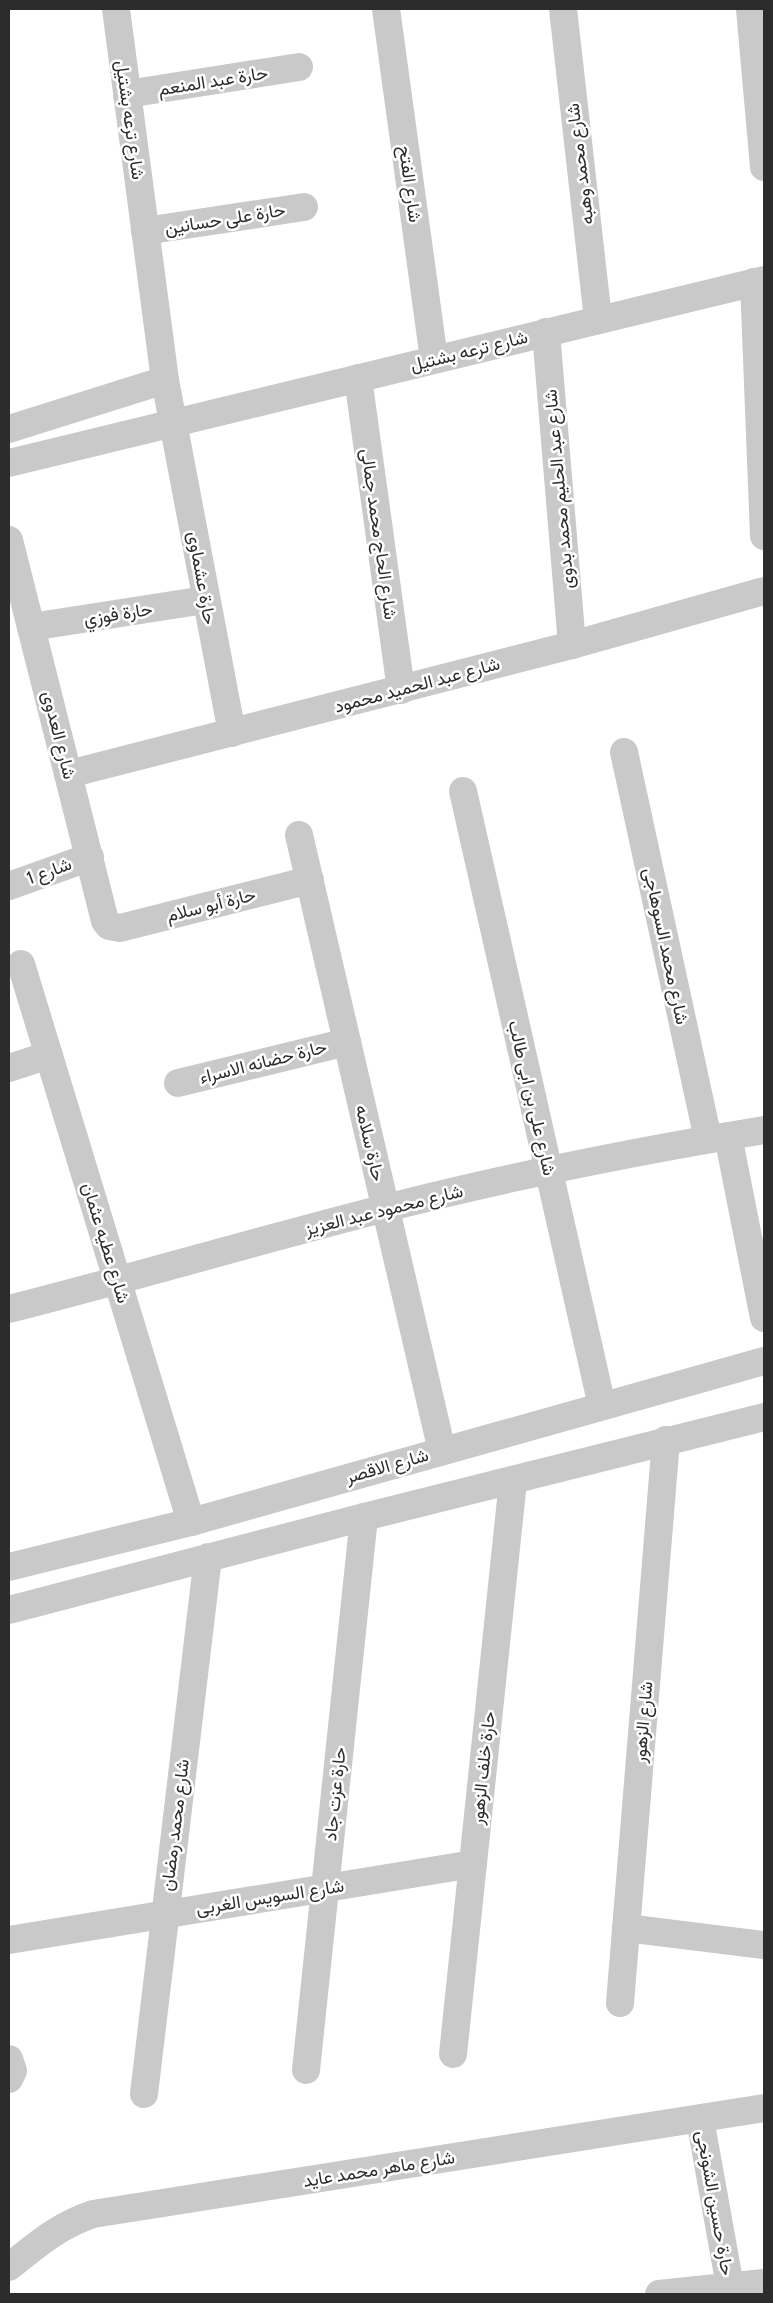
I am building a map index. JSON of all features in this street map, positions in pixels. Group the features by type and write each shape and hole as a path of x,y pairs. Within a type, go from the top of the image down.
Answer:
{"street":[{"name":"شارع ترعه بشتيل","path":"116,9 165,380 174,423"},
{"name":"شارع الفتح","path":"386,9 434,359"},
{"name":"شارع محمد وهبه","path":"563,9 598,319"},
{"path":"750,9 764,167"},
{"name":"حارة عبد المنعم","path":"127,94 298,67"},
{"name":"حارة على حسانين","path":"145,231 304,207"},
{"name":"شارع ترعه بشتيل","path":"9,463 759,281"},
{"path":"759,281 764,536"},
{"name":"شارع عبد الحليم محمد بدوى","path":"546,332 572,645"},
{"name":"شارع الحاج محمد جمالى","path":"358,378 401,690"},
{"path":"9,429 165,380"},
{"name":"حارة عشماوى","path":"174,423 205,600 232,732"},
{"name":"شارع العدوى","path":"9,540 105,921 113,928"},
{"name":"شارع عبد الحميد محمود","path":"69,774 572,645 764,591"},
{"name":"حارة فوزي","path":"31,627 205,600"},
{"name":"شارع محمد السوهاجى","path":"624,752 764,1318"},
{"name":"شارع على بن ابى طالب","path":"463,791 602,1406"},
{"name":"حارة سلامه","path":"299,835 442,1451"},
{"name":"شارع 1","path":"9,886 90,856"},
{"name":"حارة أبو سلام","path":"113,928 120,928 310,880"},
{"name":"شارع عطيه عثمان","path":"21,964 191,1522"},
{"name":"حارة حضانه الاسراء","path":"178,1083 347,1042"},
{"path":"9,1068 49,1055"},
{"name":"شارع محمود عبد العزيز","path":"9,1309 118,1282 386,1208 548,1170 764,1130"},
{"name":"شارع الاقصر","path":"9,1567 191,1522 764,1361"},
{"path":"9,1610 364,1517 764,1417"},
{"name":"شارع الزهور","path":"620,2003 666,1440"},
{"name":"حارة خلف الزهور","path":"453,2054 513,1481"},
{"name":"حارة عزت جاد","path":"306,2070 364,1517"},
{"name":"شارع محمد رمضان","path":"144,2094 208,1557"},
{"name":"شارع السويس الغربى","path":"9,1940 473,1864"},
{"path":"626,1928 764,1945"},
{"path":"9,2059 13,2071 9,2079"},
{"name":"شارع ماهر محمد عايد","path":"9,2267 48,2236 70,2222 93,2214 764,2108"},
{"name":"حارة حسين الشونجى","path":"700,2119 730,2286"},
{"path":"659,2294 764,2283"}]}
